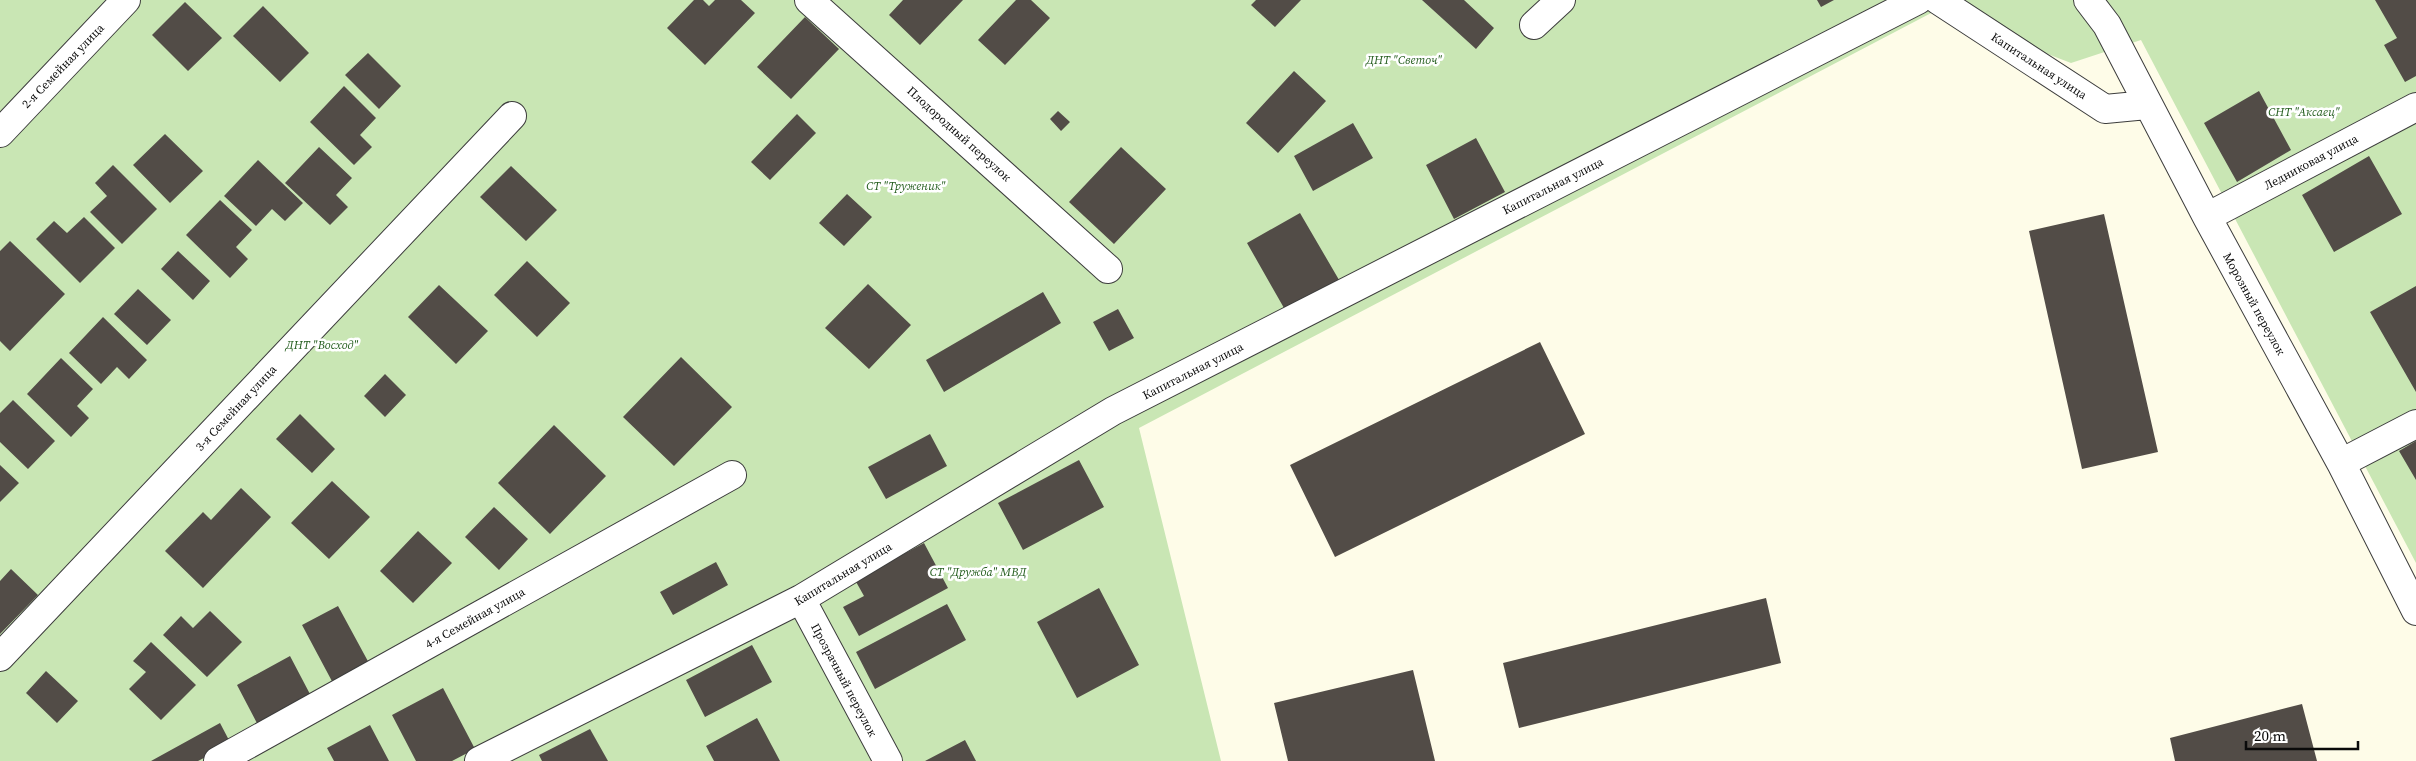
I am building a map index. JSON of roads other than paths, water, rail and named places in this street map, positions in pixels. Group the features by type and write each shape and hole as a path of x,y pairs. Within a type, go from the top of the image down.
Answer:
{"street":[{"name":"2-я Семейная улица","path":"0,133 126,0"},
{"name":"Плодородный переулок","path":"809,0 1108,268"},
{"path":"1534,25 1561,0"},
{"name":"Капитальная улица","path":"479,761 801,600 1113,411 1918,0"},
{"name":"Капитальная улица","path":"1938,0 2105,109 2148,105"},
{"name":"Морозный переулок","path":"2088,0 2107,25 2207,217 2341,463 2415,606"},
{"name":"Ледниковая улица","path":"2207,217 2416,107"},
{"name":"3-я Семейная улица","path":"0,657 512,116"},
{"path":"2341,463 2416,424"},
{"name":"4-я Семейная улица","path":"218,761 732,475"},
{"name":"Прозрачный переулок","path":"801,600 888,761"}],"park label":[{"name":"ДНТ \"Светоч\"","path":"1404,60"},
{"name":"СНТ \"Аксаец\"","path":"2304,112"},
{"name":"СТ \"Труженик\"","path":"906,186"},
{"name":"ДНТ \"Восход\"","path":"322,345"},
{"name":"СТ \"Дружба\" МВД","path":"978,572"}]}
